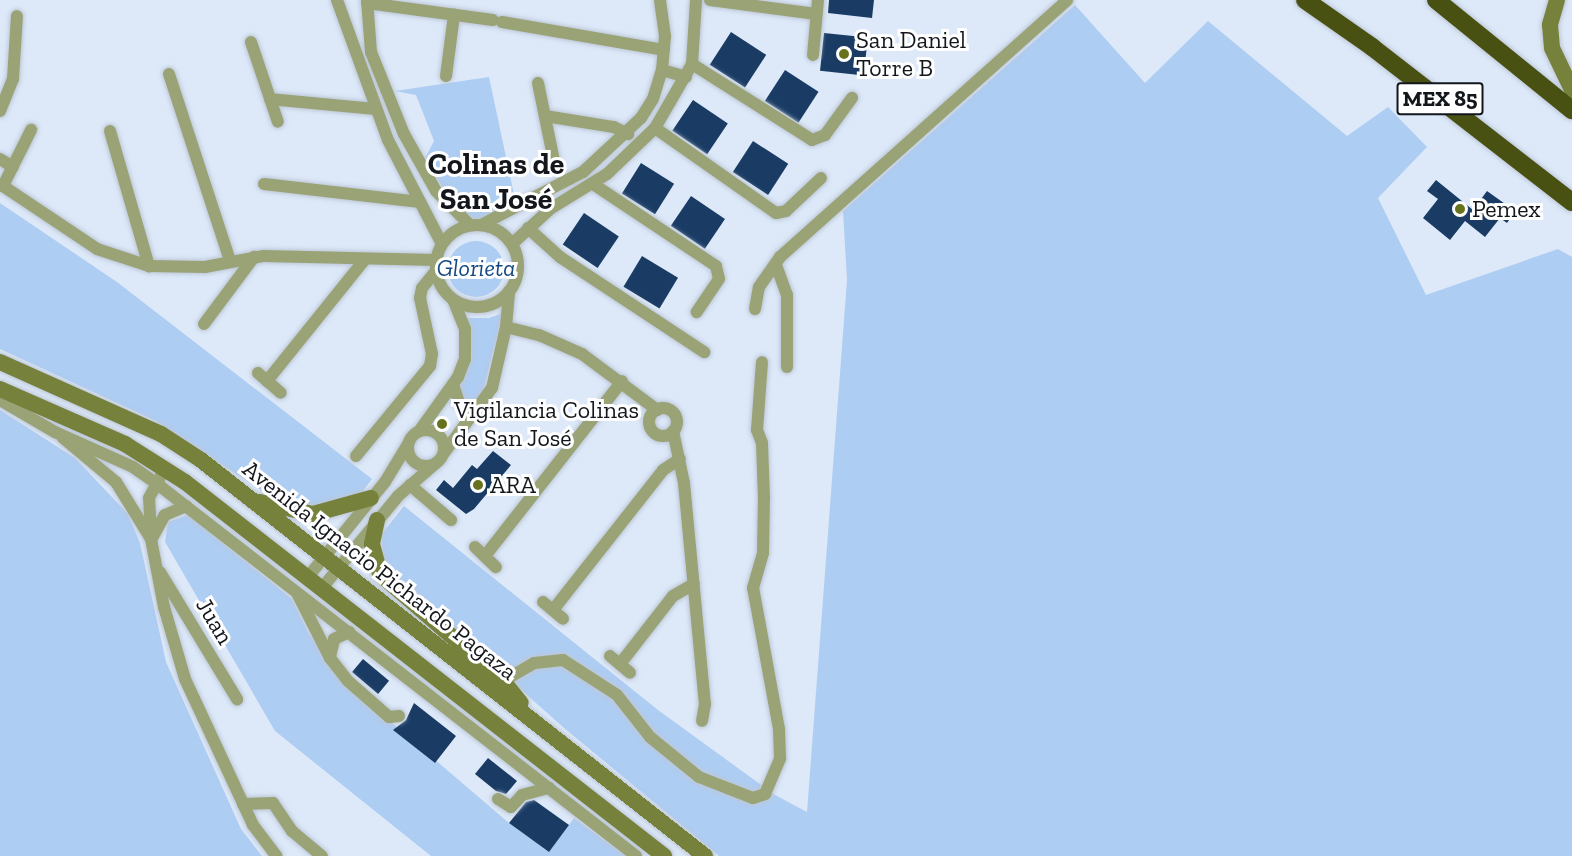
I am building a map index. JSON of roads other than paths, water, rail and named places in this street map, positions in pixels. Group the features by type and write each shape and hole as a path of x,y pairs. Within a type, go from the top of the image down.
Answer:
{"highway":[{"name":"MEX 85","path":"1305,0 1381,54 1572,202"},
{"name":"MEX 85","path":"1436,0 1572,110"}],"main road":[{"path":"1557,0 1550,25 1552,48 1572,90"},
{"name":"Avenida Ignacio Pichardo Pagaza","path":"0,362 161,434 201,460 705,856"},
{"name":"Avenida Ignacio Pichardo Pagaza","path":"0,389 89,427 167,469 663,856"},
{"path":"161,434 167,469 201,460"},
{"path":"250,498 313,514 372,498"},
{"path":"377,519 372,544 380,574 502,681 548,733"}],"street":[{"path":"337,0 375,109 442,244"},
{"path":"356,456 430,366 432,354 420,298 422,288 436,265 442,244 457,229 476,225 557,188 597,162 628,134 653,99 662,70 664,50 660,0"},
{"path":"512,244 528,228 564,200 593,184 655,128 692,64 696,0"},
{"path":"710,0 816,14"},
{"path":"813,55 818,0"},
{"path":"755,309 755,294 780,257 1066,0"},
{"path":"322,588 377,519 410,485 436,463 492,388 506,327 510,291 518,268 512,244 499,231 476,225 436,191 404,134 371,52 367,1 664,50"},
{"path":"446,76 454,15"},
{"path":"0,111 13,80 17,16"},
{"path":"252,42 278,122"},
{"path":"692,64 813,140 825,135 852,99"},
{"path":"662,70 686,77"},
{"path":"169,74 230,261"},
{"path":"538,83 555,166"},
{"path":"270,99 375,109"},
{"path":"545,116 614,127 628,134"},
{"path":"655,128 776,213 786,211 821,178"},
{"path":"31,130 2,185 97,249 149,266 191,268 254,257 365,259 436,265"},
{"path":"110,131 149,266"},
{"path":"0,159 13,167"},
{"path":"264,184 420,202"},
{"path":"593,184 716,266 719,279 698,312"},
{"path":"557,188 564,200"},
{"path":"528,228 560,258 704,352"},
{"path":"204,324 254,257"},
{"path":"281,393 263,377 365,259"},
{"path":"308,577 372,498 462,369 466,341 453,300 445,292 436,265"},
{"path":"776,265 787,295 787,367"},
{"path":"453,300 477,307 501,300 510,291"},
{"path":"506,327 559,343 622,381 657,410 672,412 676,420 673,431 684,483 705,704 702,721"},
{"path":"502,681 534,663 563,660 617,695 650,738 699,777 753,798 765,794 778,767 780,752 753,588 763,553 762,443 757,429 762,362"},
{"path":"485,556 622,381"},
{"path":"453,384 459,403 477,411"},
{"path":"0,400 56,432 111,456 156,483 636,856"},
{"path":"657,410 650,417 652,431 665,436 673,431"},
{"path":"420,430 439,435 444,453"},
{"path":"56,432 116,482 152,541"},
{"path":"408,444 415,463 436,463"},
{"path":"553,610 663,470 680,459"},
{"path":"167,469 156,483 148,505 156,565 184,679 260,837 276,856"},
{"path":"410,485 451,520"},
{"path":"152,541 165,514 186,506"},
{"path":"475,547 496,567"},
{"name":"Juan","path":"156,565 237,699"},
{"path":"620,664 673,596 694,584"},
{"path":"297,592 330,658 369,701 389,717 399,716"},
{"path":"543,602 563,619"},
{"path":"330,658 334,639 349,632"},
{"path":"610,656 630,673"},
{"path":"521,766 522,795"},
{"path":"498,799 511,807 522,795 549,788"},
{"path":"243,804 273,803 292,831 322,856"}],"place":[{"name":"San Daniel Torre B","path":"844,54"},
{"name":"Pemex","path":"1460,209"},
{"name":"Vigilancia Colinas de San José","path":"442,424"},
{"name":"ARA","path":"478,485"}],"district":[{"name":"Colinas de San José","path":"496,181"}],"park label":[{"name":"Glorieta","path":"476,268"}]}
